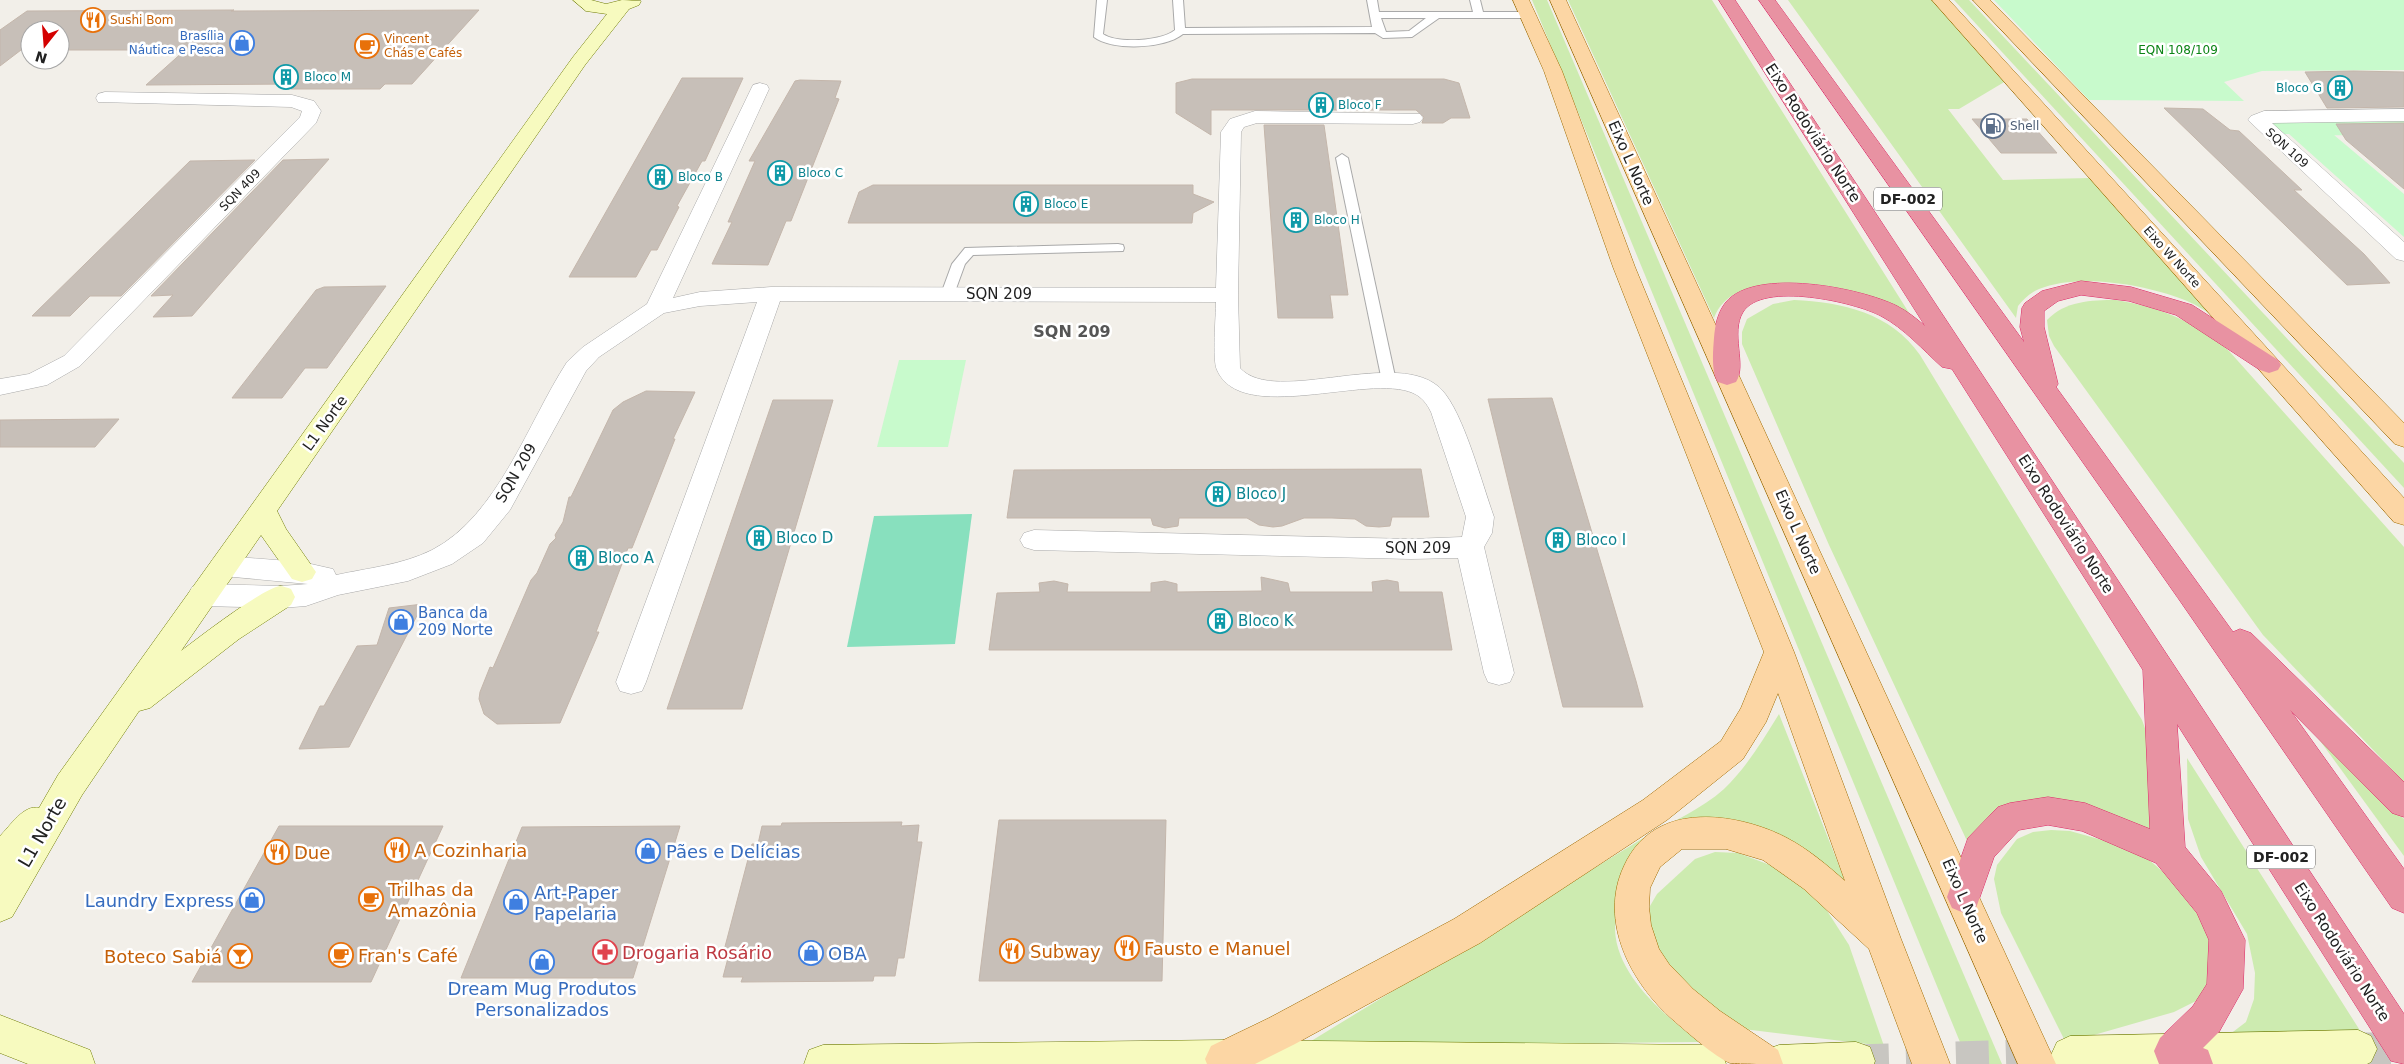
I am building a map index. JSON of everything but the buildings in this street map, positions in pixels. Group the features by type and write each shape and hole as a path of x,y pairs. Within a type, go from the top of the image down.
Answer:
{"highway":[{"name":"Eixo Rodoviário Norte","path":"1727,0 2404,1048"},
{"name":"DF-002","path":"1766,0 2188,590 2404,897"},
{"path":"2049,398 2032,327 2033,308 2050,296 2081,288 2131,294 2184,310 2269,364"},
{"path":"1727,377 1727,324 1735,306 1749,296 1788,290 1816,291 1855,299 1889,311 1972,380"},
{"path":"2188,590 2404,803"},
{"path":"2158,666 2168,852"},
{"path":"1964,897 1980,849 2010,817 2048,811 2086,817 2168,852 2209,902 2226,940 2225,989 2184,1057"}],"main road":[{"name":"Eixo L Norte","path":"1558,0 1964,897 2054,1059"},
{"name":"Eixo W Norte","path":"1940,0 2404,515"},
{"path":"1981,0 2404,438"},
{"path":"1524,7 1552,71 1624,268 1779,652 1883,939 1931,1064"},
{"path":"1228,1062 1467,931 1656,810 1732,750 1755,713 1779,652"},
{"path":"1764,1064 1695,1015 1656,975 1636,936 1631,910 1633,887 1644,861 1655,849 1675,836 1717,833 1745,838 1775,848 1811,874 1883,939"}],"street":[{"path":"581,0 586,5 599,8 629,3"},
{"name":"L1 Norte","path":"0,906 70,785 118,715 579,61 629,3"},
{"name":"L1 Norte","path":"579,61 599,8"},
{"path":"657,308 760,89"},
{"name":"SQN 409","path":"0,387 28,383 49,377 72,361 309,119 312,111 307,105 292,101 105,98"},
{"name":"SQN 109","path":"2404,115 2264,117 2258,120 2404,254"},
{"name":"SQN 209","path":"1034,540 1411,548 1470,547 1478,533 1480,518 1444,412 1436,399 1422,387 1389,381 1361,381 1279,389 1259,388 1231,376 1228,369 1227,295 1231,132 1237,123 1245,119 1272,116 1413,118"},
{"path":"631,682 770,294"},
{"name":"SQN 209","path":"202,595 281,597 306,594 337,584 408,571 442,557 473,536 500,503 576,367 597,348 657,308 700,299 770,294 1227,295"},
{"path":"263,509 274,533 302,572"},
{"path":"1470,547 1500,672"},
{"path":"223,566 302,572 320,575 337,584"},
{"path":"118,715 229,631 281,597"},
{"name":"L1 Norte","path":"0,860 70,785"},
{"path":"0,1034 76,1064"},
{"path":"2054,1059 2184,1057 2358,1049"},
{"path":"1779,1064 1856,1061"},
{"path":"823,1064 1228,1062 1707,1064"}],"lane":[{"path":"1102,0 1098,35 1106,40 1161,41 1172,37 1180,30 1378,30"},
{"path":"1178,0 1180,30"},
{"path":"1372,0 1378,30 1380,34 1387,36 1412,34 1435,16"},
{"path":"1475,0 1479,15"},
{"path":"1375,15 1479,15 1524,7"},
{"path":"1342,158 1389,381"},
{"path":"948,294 958,264 970,251 1118,248"}],"green space":[{"path":"1532,0 1547,0 2002,1064 1969,1064"},
{"path":"1568,0 1712,0 1911,316 1877,299 1848,290 1805,283 1782,283 1760,285 1740,291 1724,302 1714,318"},
{"path":"1788,0 1933,0 2006,81 1959,109 1948,109 2003,180 2091,178 2216,317 2191,303 2167,294 2130,285 2091,281 2054,284 2039,289 2027,296 2018,306 2016,318"},
{"path":"1954,0 1969,0 2404,463 2404,488"},
{"name":"EQN 108/109","path":"1994,0 2404,0 2404,70 2262,71 2224,82 2244,101 2089,100"},
{"path":"2254,114 2404,114 2404,136 2334,135 2404,194 2404,237 2289,134 2276,134"},
{"path":"1794,300 1830,304 1864,312 1895,329 1920,355 2142,720 2146,731 2151,834 1997,811 1987,818 1967,841 1829,545 1742,344 1742,332 1747,319 1773,304"},
{"path":"2097,300 2116,300 2147,307 2177,317 2204,332 2229,351 2404,547 2404,782 2263,635 2054,346 2049,336 2047,320 2054,314 2070,305"},
{"path":"899,360 966,360 948,447 877,447"},
{"path":"972,514 955,644 847,647 874,516"},
{"path":"2294,705 2404,819 2404,856"},
{"path":"1779,714 1847,886 1698,825 1619,888 1615,930 1624,964 1645,994 1658,1008 1699,1042 1303,1046 1645,837 1706,803 1724,789 1740,772"},
{"path":"2187,758 2366,1040 2221,1041 2246,1022 2254,999 2255,973 2247,934 2201,857 2188,819"},
{"path":"2051,830 2070,831 2120,845 2148,859 2168,876 2209,928 2217,969 2198,1000 2174,1012 2066,1043 2001,913 1994,879 1997,865 2017,839 2033,832"},
{"path":"1715,852 1738,853 1770,865 1800,881 1824,906 1849,945 1884,1046 1743,1029 1722,1020 1666,968 1649,924 1650,906 1657,894 1695,859"}],"tunnel":[{"path":"2358,1049 2404,1049"},
{"path":"1856,1061 2051,1055"}],"place":[{"name":"Sushi Bom","path":"93,20"},
{"name":"Brasília Náutica e Pesca","path":"242,43"},
{"name":"Vincent Chás e Cafés","path":"367,46"},
{"name":"Bloco M","path":"286,77"},
{"name":"Bloco G","path":"2340,88"},
{"name":"Bloco F","path":"1321,105"},
{"name":"Shell","path":"1993,126"},
{"name":"Bloco C","path":"780,173"},
{"name":"Bloco B","path":"660,177"},
{"name":"Bloco E","path":"1026,204"},
{"name":"Bloco H","path":"1296,220"},
{"name":"Bloco J","path":"1218,494"},
{"name":"Bloco D","path":"759,538"},
{"name":"Bloco I","path":"1558,540"},
{"name":"Bloco A","path":"581,558"},
{"name":"Bloco K","path":"1220,621"},
{"name":"Banca da 209 Norte","path":"401,622"},
{"name":"A Cozinharia","path":"397,850"},
{"name":"Pães e Delícias","path":"648,851"},
{"name":"Due","path":"277,852"},
{"name":"Trilhas da Amazônia","path":"371,899"},
{"name":"Laundry Express","path":"252,900"},
{"name":"Art-Paper Papelaria","path":"516,902"},
{"name":"Fausto e Manuel","path":"1127,948"},
{"name":"Subway","path":"1012,951"},
{"name":"Drogaria Rosário","path":"605,952"},
{"name":"OBA","path":"811,953"},
{"name":"Fran's Café","path":"341,955"},
{"name":"Boteco Sabiá","path":"240,956"},
{"name":"Dream Mug Produtos Personalizados","path":"542,962"}],"district":[{"name":"SQN 209","path":"1072,331"}]}
